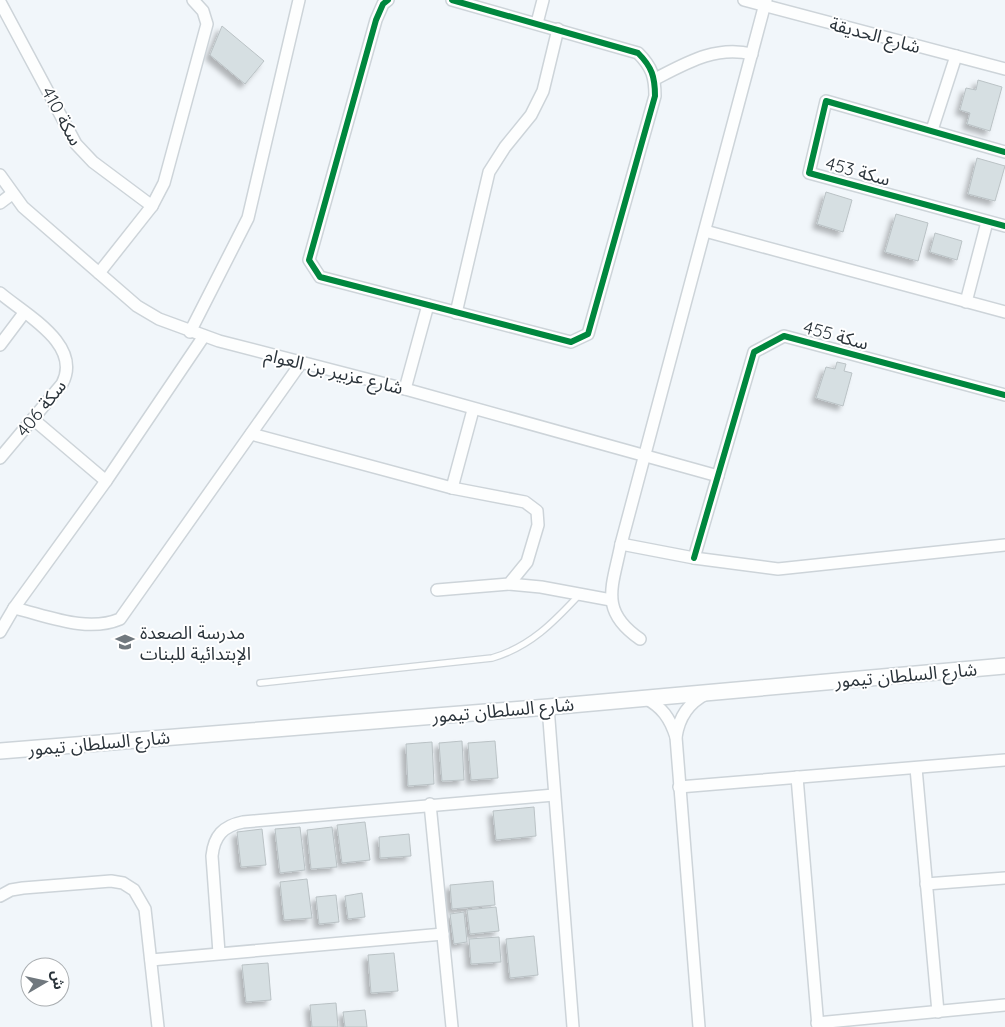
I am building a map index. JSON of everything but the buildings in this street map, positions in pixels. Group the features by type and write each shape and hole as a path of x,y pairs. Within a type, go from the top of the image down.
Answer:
{"main road":[{"name":"شارع السلطان تيمور","path":"0,742 1005,658"},
{"name":"شارع السلطان تيمور","path":"0,751 548,707 1005,666"}],"street":[{"path":"99,273 152,206 164,183 207,24 203,11 193,0"},
{"path":"190,332 248,218 299,0"},
{"path":"388,0 383,4 376,20 309,260 320,277 571,342 588,334 655,96 655,79 649,64 638,53 452,0"},
{"path":"537,23 544,0"},
{"name":"شارع الحديقة","path":"744,0 765,3 1005,69"},
{"name":"سكة 410","path":"0,2 76,144 93,162 152,206"},
{"path":"640,639 621,624 614,612 611,600 621,544 765,3"},
{"path":"456,313 490,172 505,147 531,115 542,91 558,29"},
{"path":"655,79 689,61 718,52 736,50 752,54"},
{"path":"932,130 956,56"},
{"name":"سكة 453","path":"1005,152 932,130 826,102 809,173 1005,226"},
{"name":"شارع عزبير بن العوام","path":"0,175 24,208 137,306 190,332 301,363 405,389 472,410 718,476"},
{"path":"0,204 12,194"},
{"path":"966,302 987,222"},
{"path":"704,231 1005,312"},
{"name":"سكة 406","path":"0,293 58,341 68,363 68,375 62,384 0,458"},
{"path":"405,389 428,306"},
{"path":"0,345 24,313"},
{"path":"1,627 106,481 204,336"},
{"name":"سكة 455","path":"694,558 754,352 784,336 1005,395"},
{"path":"14,608 89,626 102,625 120,619 301,363"},
{"path":"452,488 472,410"},
{"path":"33,419 106,481"},
{"path":"251,434 452,488 526,502 536,511 538,525 528,562 509,584"},
{"path":"621,544 694,558 778,569 1005,545"},
{"path":"437,590 509,584 611,600"},
{"path":"699,1027 676,736 678,726 687,708 694,701 712,691"},
{"path":"645,698 662,709 668,717 676,736"},
{"path":"548,707 573,1027"},
{"path":"679,787 1005,760"},
{"path":"916,768 938,1012"},
{"path":"797,777 818,1025 1005,1006"},
{"path":"219,953 213,848 218,835 228,827 243,822 430,804 554,795"},
{"path":"430,804 452,1027"},
{"path":"926,884 1005,878"},
{"path":"0,896 11,890 23,888 105,881 122,883 134,890 142,902 151,960 158,1027"},
{"path":"151,960 443,934"}],"lane":[{"path":"260,683 492,658 508,654 535,638 580,594"}],"cycle path":[{"path":"388,0 383,4 376,20 309,260 320,277 571,342 588,334 655,96 652,73 647,63 638,53 452,0"},
{"path":"1005,152 826,101 809,173 1005,226"},
{"path":"694,558 754,352 784,336 1005,395"}],"place":[{"name":"مدرسة الصعدة الإبتدائية للبنات","path":"125,642"}]}
